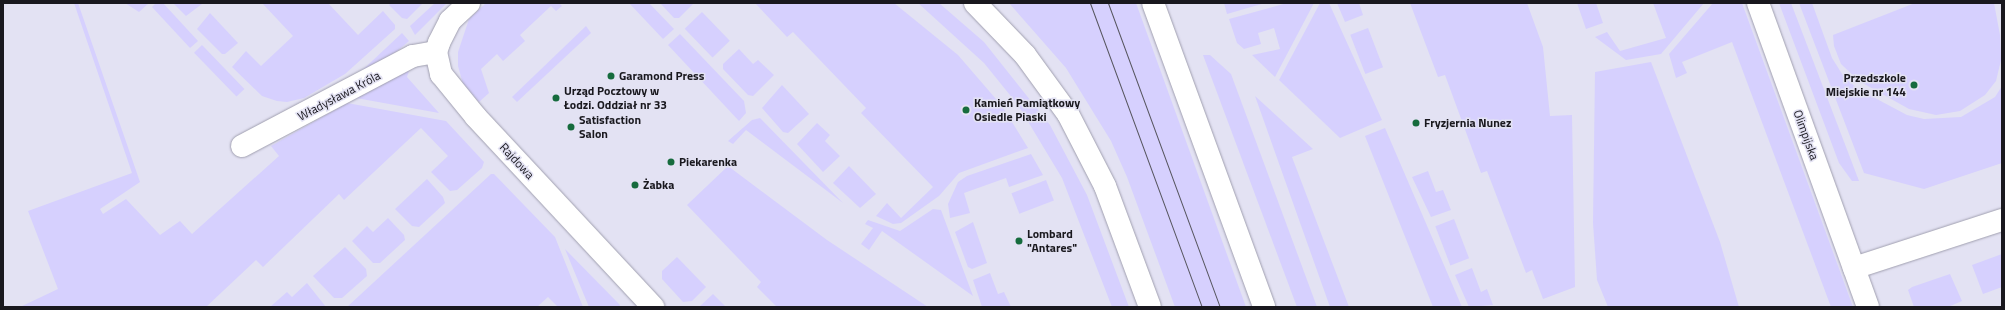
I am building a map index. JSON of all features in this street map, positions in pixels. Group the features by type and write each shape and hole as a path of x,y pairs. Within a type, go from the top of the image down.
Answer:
{"street":[{"path":"436,52 450,21 469,3"},
{"path":"975,3 1025,55 1068,114 1105,186 1150,307"},
{"path":"1153,3 1264,307"},
{"name":"Olimpijska","path":"1758,3 1868,307"},
{"name":"Władysława Króla","path":"242,146 413,56 436,52"},
{"name":"Rajdowa","path":"436,52 438,68 449,86 653,307"},
{"path":"1854,268 2002,220"}],"shaded area":[{"path":"74,3 78,3 140,182 100,209 103,214 126,199 160,235 180,221 192,234 279,156 271,146 347,103 446,121 484,162 482,168 457,190 450,191 431,172 448,156 421,128 344,200 339,194 263,267 256,260 206,307 20,307 58,289 28,211 132,173"},
{"path":"125,3 149,3 139,12"},
{"path":"156,3 163,3 198,41 190,48 152,7"},
{"path":"173,3 201,3 202,4 186,16"},
{"path":"262,3 328,3 358,35 383,11 395,25 395,29 345,74 304,98 287,102 277,101 262,96 232,67 246,51 261,66 293,36"},
{"path":"391,3 423,3 407,19 402,18 389,5"},
{"path":"435,3 447,3 415,35 410,26"},
{"path":"486,3 559,3 562,6 556,11 551,6 520,35 525,41 503,61 497,54 481,69 489,93 479,102 463,84 458,66 458,52 469,19"},
{"path":"629,3 649,3 674,29 663,39"},
{"path":"660,3 694,3 679,18 674,18"},
{"path":"755,3 894,3 958,55 1002,106 1028,148 959,173 939,196 901,223 893,224 876,216 887,203 901,218 933,187 861,113 866,108 793,32 787,37"},
{"path":"918,3 939,3 984,42 1050,125 1087,195 1129,307 1112,307 1062,178 1018,105 984,63"},
{"path":"1009,3 1136,3 1246,307 1175,307 1127,177 1111,141 1066,68"},
{"path":"1224,3 1265,3 1227,14"},
{"path":"1287,3 1314,3 1275,77 1252,55 1280,49 1274,28 1258,33 1261,44 1244,49 1237,43 1229,19"},
{"path":"1320,3 1329,3 1382,120 1340,138 1279,80"},
{"path":"1337,3 1359,3 1363,15 1345,22"},
{"path":"1410,3 1527,3 1543,47 1550,116 1572,115 1575,287 1543,299 1532,270 1526,273 1487,171 1481,173 1445,75 1438,77"},
{"path":"1577,3 1596,3 1603,23 1586,29"},
{"path":"1653,3 1704,3 1661,54 1626,60 1595,37 1607,32 1620,51 1666,38"},
{"path":"1713,3 1742,3 1853,307 1831,307 1732,42 1682,62 1687,73 1676,78 1669,54"},
{"path":"1779,3 1791,3 1859,181 1852,181 1839,163"},
{"path":"1799,3 1812,3 1832,58 1844,77 1858,89 1907,115 1924,119 1961,117 1995,97 2002,86 2002,163 1924,189 1864,173"},
{"path":"1915,3 1994,3 2000,35 2001,60 1996,81 1985,95 1960,111 1936,115 1909,109 1859,81 1841,64 1834,46 1833,35"},
{"path":"702,12 730,41 713,57 685,29"},
{"path":"210,13 238,43 225,54 222,54 197,29"},
{"path":"586,26 591,33 517,102 512,97"},
{"path":"1368,28 1383,67 1365,74 1350,35"},
{"path":"402,33 409,41 396,52 355,77"},
{"path":"680,34 744,101 746,113 739,121 668,45"},
{"path":"202,45 244,89 236,97 194,53"},
{"path":"739,49 753,64 758,60 774,75 753,96 748,95 723,69 723,64"},
{"path":"1203,55 1210,55 1231,74 1317,307 1297,307"},
{"path":"1651,62 1720,242 1739,307 1608,307 1597,280 1593,223 1595,72"},
{"path":"404,69 409,71 407,77 439,113 356,98"},
{"path":"782,85 809,114 788,133 783,132 762,108"},
{"path":"1255,96 1313,149 1292,157 1349,307 1330,307"},
{"path":"760,118 843,203 746,130 733,144 728,141 752,120"},
{"path":"817,123 830,135 825,141 840,156 823,172 797,144"},
{"path":"1385,128 1462,307 1433,307 1365,136"},
{"path":"1031,154 1043,175 1009,187 1006,178 964,193 970,213 950,218 948,204 958,182 967,176"},
{"path":"728,166 827,240 928,307 777,307 757,287 761,282 687,205"},
{"path":"849,166 876,194 860,208 833,183"},
{"path":"1428,171 1436,192 1443,190 1451,210 1431,217 1412,177"},
{"path":"491,174 494,174 555,237 583,307 558,307 548,297 537,307 347,307"},
{"path":"427,179 443,197 445,203 419,227 412,226 395,209"},
{"path":"1046,180 1054,201 1019,214 1011,193"},
{"path":"933,209 941,210 973,296 882,231 869,250 861,244 873,228 865,224 868,220 900,231"},
{"path":"388,218 404,235 405,240 380,263 373,263 352,241 367,226 373,232"},
{"path":"1454,219 1469,258 1450,265 1435,226"},
{"path":"973,222 987,263 972,269 968,267 955,232"},
{"path":"345,247 366,269 367,276 342,298 334,298 313,276"},
{"path":"565,249 620,305 619,307 589,307"},
{"path":"2002,254 2002,287 1983,294 1972,265"},
{"path":"677,257 706,287 692,301 683,302 662,279 662,271"},
{"path":"1472,268 1481,292 1487,289 1493,305 1469,307 1455,275"},
{"path":"990,273 998,294 1004,292 1011,307 982,307 973,280"},
{"path":"1950,274 1962,301 1948,307 1914,307 1908,290 1912,287"},
{"path":"307,283 326,307 270,307 287,292 292,297"},
{"path":"713,294 726,307 699,307"}],"tram line":[{"path":"1090,3 1202,307"},
{"path":"1108,3 1220,307"}],"place":[{"name":"Garamond Press","path":"611,76"},
{"name":"Przedszkole Miejskie nr 144","path":"1914,85"},
{"name":"Urząd Pocztowy w Łodzi. Oddział nr 33","path":"556,98"},
{"name":"Kamień Pamiątkowy Osiedle Piaski","path":"966,110"},
{"name":"Fryzjernia Nunez","path":"1416,123"},
{"name":"Satisfaction Salon","path":"571,127"},
{"name":"Piekarenka","path":"671,162"},
{"name":"Żabka","path":"635,185"},
{"name":"Lombard \"Antares\"","path":"1019,241"}]}
